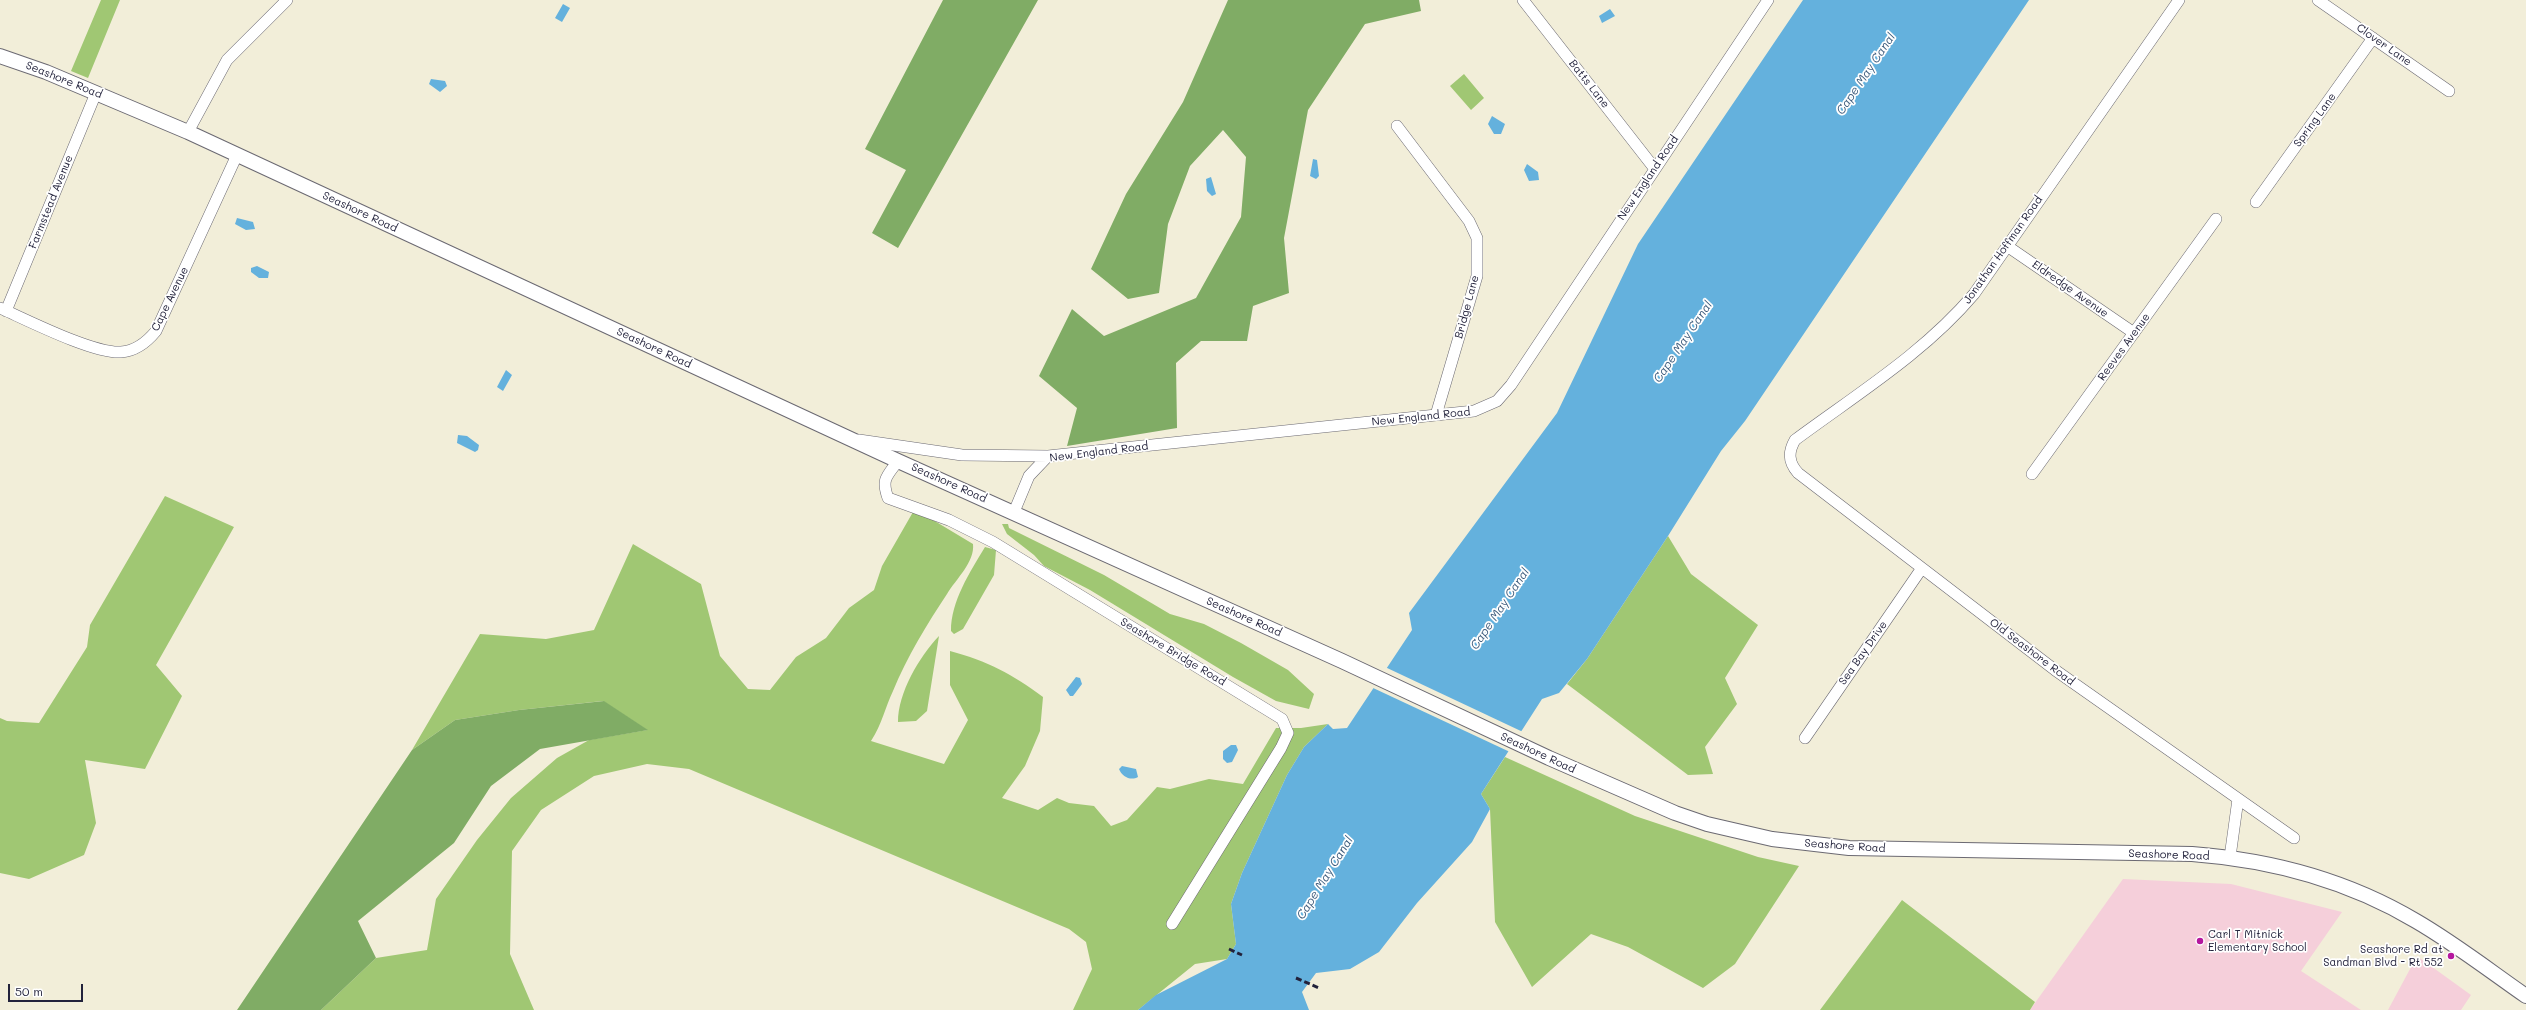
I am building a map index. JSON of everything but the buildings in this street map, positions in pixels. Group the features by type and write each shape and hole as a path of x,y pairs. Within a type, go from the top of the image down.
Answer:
{"main road":[{"name":"Seashore Road","path":"0,56 96,93 188,132 898,461 1342,661 1549,758 1675,813 1707,824 1772,839 1850,848 2230,857 2291,868 2360,891 2399,910 2526,996"}],"street":[{"path":"188,132 227,60 287,0"},
{"name":"Batts Lane","path":"1524,0 1655,168"},
{"name":"New England Road","path":"1014,512 1029,476 1048,456 1474,411 1486,408 1506,393 1768,0"},
{"name":"Jonathan Hoffman Road","path":"1790,460 1791,446 1795,440 1921,348 1943,329 1974,294 2178,0"},
{"name":"Clover Lane","path":"2318,0 2449,91"},
{"name":"Spring Lane","path":"2256,202 2373,38"},
{"name":"Farmstead Avenue","path":"3,309 96,93"},
{"name":"Bridge Lane","path":"1397,126 1469,221 1477,238 1477,276 1436,415"},
{"name":"Cape Avenue","path":"3,309 100,350 122,352 141,346 156,331 237,155"},
{"name":"Reeves Avenue","path":"2032,474 2216,219"},
{"name":"Eldredge Avenue","path":"2007,246 2134,333"},
{"path":"852,439 962,455 1048,456"},
{"name":"Old Seashore Road","path":"1790,460 1798,473 2055,670 2294,838"},
{"name":"Seashore Bridge Road","path":"898,461 885,478 884,487 888,498 949,520 993,542 1282,719 1288,733 1281,748 1172,924"},
{"name":"Sea Bay Drive","path":"1805,738 1922,568"},
{"path":"2230,857 2238,799"}],"shaded area":[{"name":"Carl T Mitnick Elementary School","path":"2123,879 2231,884 2342,912 2301,971 2361,1010 2030,1010"},
{"path":"2417,956 2471,995 2461,1010 2388,1010"}],"green space":[{"path":"101,0 120,0 88,78 71,71"},
{"path":"943,0 1038,0 898,248 872,233 906,170 865,149"},
{"path":"1228,0 1419,0 1421,11 1365,24 1308,110 1284,238 1289,293 1253,306 1247,341 1201,341 1176,363 1177,428 1067,446 1077,408 1039,376 1072,309 1104,336 1196,298 1241,217 1246,157 1223,130 1190,166 1168,224 1159,293 1128,299 1091,269 1126,194 1183,102"},
{"path":"1464,74 1484,98 1471,110 1450,86"},
{"path":"165,496 234,527 156,665 182,696 145,769 85,760 96,823 84,855 29,879 0,873 0,718 7,721 39,723 87,647 90,625"},
{"path":"913,512 933,520 973,544 973,551 968,564 940,605 911,653 871,741 944,764 968,720 950,685 950,651 976,659 1010,675 1043,697 1040,731 1025,766 1002,798 1038,810 1057,798 1069,803 1094,806 1111,826 1127,820 1157,787 1170,789 1209,779 1243,784 1276,728 1301,728 1328,724 1304,747 1287,775 1242,873 1231,904 1236,944 1227,959 1195,964 1138,1010 1073,1010 1092,969 1086,942 1069,929 689,769 647,764 594,776 541,810 512,851 510,954 534,1010 321,1010 376,958 427,950 436,899 477,840 511,798 557,758 589,740 647,730 603,701 519,710 455,720 412,750 480,634 546,639 594,630 633,544 701,584 720,656 748,689 770,690 796,657 826,638 849,608 874,590 882,566"},
{"path":"1002,524 1008,524 1009,528 1104,575 1170,614 1204,624 1288,670 1314,694 1309,709 1276,701 1233,677 1090,590 1044,566 1034,555 1007,534"},
{"path":"1668,536 1691,574 1758,625 1725,678 1737,704 1705,747 1713,774 1688,775 1567,684 1587,659"},
{"path":"985,547 996,550 994,575 963,629 954,634 951,631 954,609 962,587"},
{"path":"939,636 927,711 916,721 898,722 902,699 911,676 924,654"},
{"path":"604,701 648,730 540,749 491,786 454,843 358,921 376,958 321,1010 237,1010 412,750 455,720 519,710"},
{"path":"1505,757 1635,816 1758,857 1799,866 1735,964 1703,988 1628,947 1591,934 1532,987 1495,922 1490,809 1481,794"},
{"path":"1902,900 2035,1002 2030,1010 1820,1010"}],"water":[{"name":"Cape May Canal","path":"1803,0 2029,0 1745,421 1721,451 1668,536 1587,659 1559,693 1542,699 1481,794 1490,809 1472,842 1417,903 1379,952 1350,969 1316,973 1302,992 1309,1010 1138,1010 1156,995 1227,959 1236,944 1231,904 1242,873 1287,775 1304,747 1328,724 1333,729 1347,728 1412,630 1409,613 1557,413 1638,244"},
{"path":"563,4 570,8 562,22 555,18"},
{"path":"1610,9 1615,16 1602,23 1599,16"},
{"path":"431,79 445,81 447,86 440,92 429,84"},
{"path":"1492,116 1505,124 1501,134 1494,134 1488,124"},
{"path":"1313,159 1317,160 1319,176 1316,179 1310,176"},
{"path":"1527,164 1538,172 1539,180 1529,181 1524,170"},
{"path":"1211,177 1216,194 1212,196 1207,191 1206,179"},
{"path":"237,218 253,222 255,229 246,230 235,224"},
{"path":"257,266 269,272 268,278 259,278 251,272 251,268"},
{"path":"506,370 512,375 503,391 497,387"},
{"path":"458,435 467,436 479,445 478,450 475,452 457,443"},
{"path":"1076,677 1080,678 1082,684 1073,696 1070,696 1066,690"},
{"path":"1231,745 1236,745 1238,750 1232,762 1227,763 1223,759 1223,751"},
{"path":"1122,766 1136,769 1138,777 1132,779 1124,776 1119,769"}],"pier":[{"path":"1385,667 1523,732 1510,752 1371,687"}],"railway":[{"path":"1229,949 1242,955"},
{"path":"1296,978 1319,988"}],"place":[{"name":"Carl T Mitnick Elementary School","path":"2200,941"},
{"name":"Seashore Rd at Sandman Blvd - Rt 552","path":"2451,956"}]}
